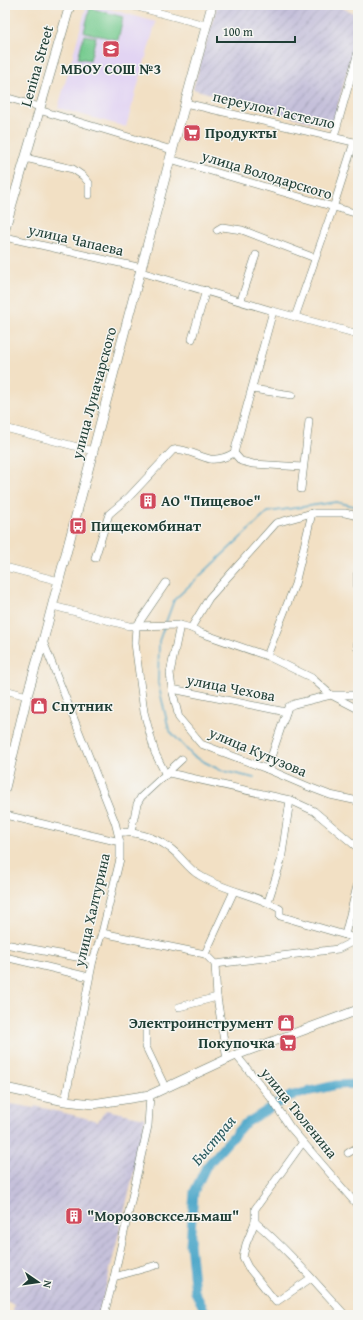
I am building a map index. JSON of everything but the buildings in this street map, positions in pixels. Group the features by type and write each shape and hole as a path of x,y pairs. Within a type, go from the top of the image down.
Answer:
{"main road":[{"name":"Lenina Street","path":"5,228 70,5"},
{"name":"улица Луначарского","path":"5,788 27,696 53,606 205,25 212,5"},
{"path":"5,1088 65,1101 93,1104 150,1094 236,1056 358,1010"}],"street":[{"path":"130,5 205,25"},
{"path":"334,137 358,52"},
{"path":"5,97 172,150"},
{"name":"переулок Гастелло","path":"185,103 356,142"},
{"path":"295,317 356,142"},
{"path":"25,158 73,169 89,182 89,194"},
{"name":"улица Володарского","path":"170,159 333,208 358,214"},
{"path":"217,230 222,226 242,230 316,258"},
{"name":"улица Чапаева","path":"5,237 141,270 273,311 358,334"},
{"path":"241,300 256,256"},
{"path":"192,339 206,290"},
{"path":"95,558 109,514 128,497 173,450 183,450 211,459 223,458 234,453 273,311"},
{"path":"252,389 292,395"},
{"path":"301,489 309,421"},
{"path":"5,428 93,451"},
{"path":"234,453 241,461 253,464 303,467"},
{"path":"267,656 295,584 312,513"},
{"path":"191,628 209,598 276,523 312,513 346,513 358,516"},
{"path":"5,567 59,581"},
{"path":"357,575 357,647"},
{"path":"166,583 136,627 135,644 144,712 155,752 167,774 290,800 314,811 358,848"},
{"path":"53,606 136,627 180,626 191,628 200,633 267,656 312,678 331,695 358,709"},
{"name":"улица Кутузова","path":"180,626 170,673 172,689 179,718 201,744 323,792 358,801"},
{"name":"улица Халтурина","path":"43,641 118,832 120,842 120,859 102,933 93,960 65,1101"},
{"name":"улица Чехова","path":"172,689 286,712"},
{"path":"5,690 27,696"},
{"name":"улица Чехова","path":"267,769 288,707 294,704 331,695 358,695"},
{"path":"131,832 137,804 142,797 182,760"},
{"path":"268,902 281,862 290,800"},
{"path":"5,815 120,842"},
{"path":"118,832 131,832 146,836 164,844 199,875 234,891 268,902 280,909 280,916 358,939"},
{"path":"345,935 358,882"},
{"path":"205,954 234,891"},
{"path":"102,933 205,954 215,964 217,998 227,1060"},
{"path":"215,964 338,949 358,939"},
{"path":"5,944 93,960"},
{"path":"5,957 90,977"},
{"path":"179,1006 217,998"},
{"path":"146,1029 146,1047 165,1087"},
{"name":"улица Тюленина","path":"236,1056 271,1098 290,1127 358,1206"},
{"path":"104,1315 148,1126 150,1094"},
{"path":"303,1142 255,1209 255,1222 246,1244 243,1257 248,1267 276,1302 311,1278"},
{"path":"348,1153 358,1147"},
{"path":"255,1222 272,1237 345,1315"},
{"path":"114,1277 157,1265"}],"shaded area":[{"name":"МБОУ СОШ №3","path":"87,5 95,5 156,22 126,127 58,108"},
{"path":"217,5 336,5 358,15 358,30 332,128 193,89"},
{"path":"5,1103 34,1108 35,1106 98,1121 106,1110 145,1118 144,1131 99,1315 15,1315 13,1309 14,1304 5,1301"}],"green space":[{"path":"90,8 123,17 118,40 84,32"},
{"path":"84,35 96,37 90,60 78,58"}],"waterway":[{"path":"166,622 174,600 268,512 336,502 358,507"},
{"path":"164,627 159,641 158,683 169,730 193,756 220,770 254,778"},
{"name":"Быстрая","path":"207,1315 195,1292 190,1244 194,1192 206,1167 243,1125 290,1096 336,1085 358,1084"}],"place":[{"name":"МБОУ СОШ №3","path":"111,49"},
{"name":"Продукты","path":"192,133"},
{"name":"АО \"Пищевое\"","path":"148,501"},
{"name":"Пищекомбинат","path":"78,526"},
{"name":"Спутник","path":"39,706"},
{"name":"Электроинструмент","path":"286,1023"},
{"name":"Покупочка","path":"288,1043"},
{"name":"\"Морозовсксельмаш\"","path":"74,1216"}]}
